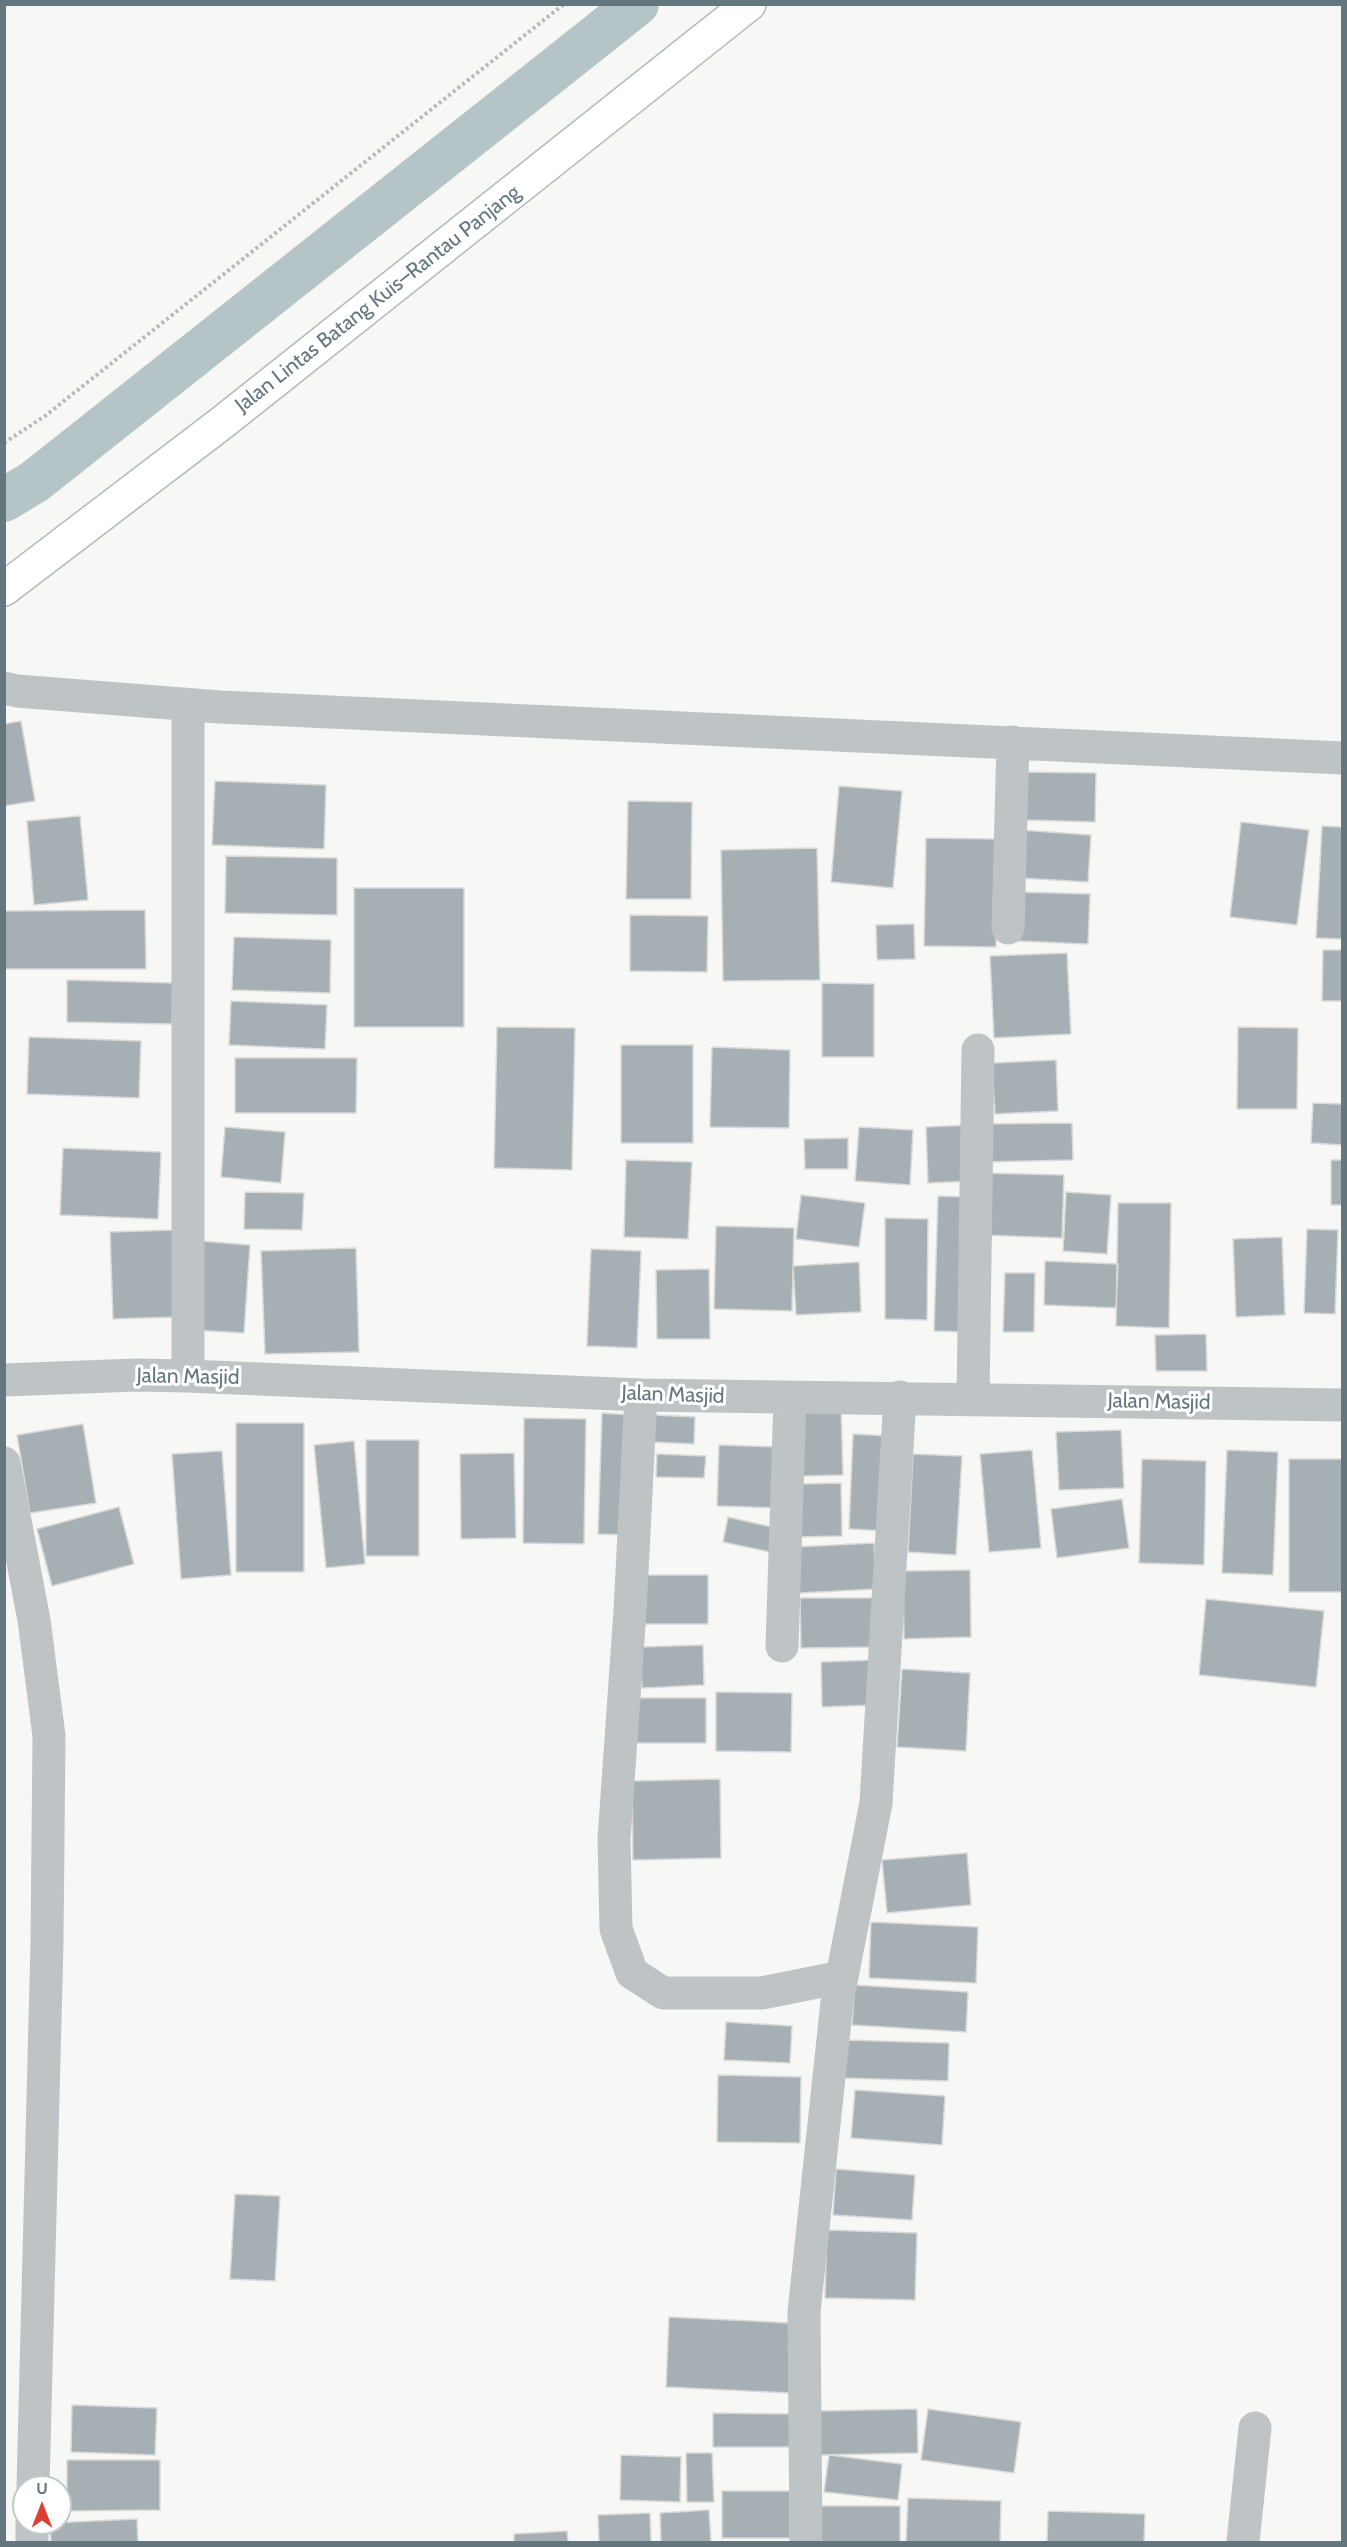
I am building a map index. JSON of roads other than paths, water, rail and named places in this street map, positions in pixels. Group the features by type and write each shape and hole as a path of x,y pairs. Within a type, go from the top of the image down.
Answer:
{"main road":[{"name":"Jalan Lintas Batang Kuis–Rantau Panjang","path":"4,589 232,414 749,4"}],"street":[{"path":"4,688 188,705 1342,759"},
{"path":"188,705 188,1376"},
{"path":"1008,928 1013,742"},
{"path":"973,1398 978,1050"},
{"name":"Jalan Masjid","path":"4,1380 136,1375 641,1395 1342,1405"},
{"path":"641,1395 630,1611 614,1839 616,1929 632,1972 663,1993 762,1993 842,1977"},
{"path":"806,2542 804,2312 842,1977 876,1803 900,1397"},
{"path":"782,1646 790,1398"},
{"path":"4,1463 34,1620 49,1736 47,1943 33,2475"},
{"path":"1243,2542 1255,2428"}],"waterway":[{"path":"4,500 34,482 637,4"}]}
